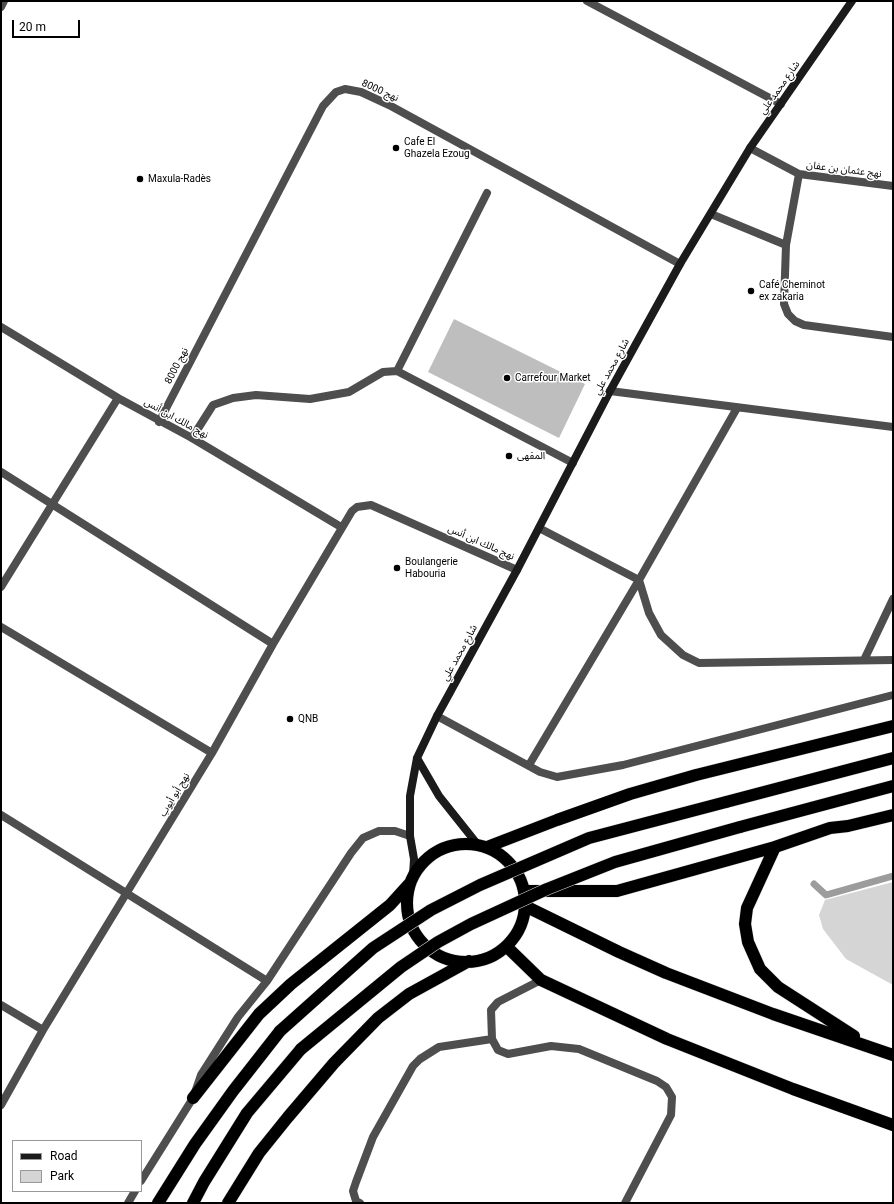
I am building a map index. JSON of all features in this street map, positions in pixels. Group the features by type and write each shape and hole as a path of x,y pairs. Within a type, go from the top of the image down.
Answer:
{"highway":[{"path":"482,846 630,794 696,775 893,726"},
{"path":"158,1203 195,1144 233,1091 280,1031 373,948 431,910 480,885 589,838 893,758"},
{"path":"193,1203 204,1182 247,1113 301,1049 401,968 438,942 471,924 547,889 615,862 893,786"},
{"path":"524,891 617,891 775,847 830,828 848,826 893,815"},
{"path":"193,1098 259,1014 291,984 390,905 412,879 425,860 440,849 458,844 482,846 500,854 511,864 519,877 524,891 525,906 523,920 507,947 485,958 469,961 452,960 437,954 421,940 414,931 408,916 407,900 412,879"},
{"path":"775,847 747,908 745,924 748,942 760,968 778,986 842,1029 893,1054"},
{"path":"525,906 666,974 773,1014 893,1054"},
{"path":"507,947 540,980 667,1039 793,1089 893,1125"},
{"path":"228,1203 259,1153 288,1117 334,1063 378,1018 409,994 469,961"}],"main road":[{"name":"شارع محمد علي","path":"412,879 414,859 410,836 410,796 417,758 437,716 517,570 610,391 680,264 750,148 852,1"},
{"path":"417,758 438,796 482,846"}],"street":[{"path":"1,7 4,1"},
{"path":"587,1 781,104"},
{"name":"نهج 8000","path":"159,422 323,106 336,92 345,89 361,92 389,105 680,264"},
{"name":"نهج عثمان بن عفان","path":"750,148 799,174 893,186"},
{"path":"799,174 786,245 784,304 788,314 795,321 814,326 893,337"},
{"path":"397,371 486,193"},
{"path":"711,214 786,245"},
{"name":"نهج مالك ابن أنس","path":"1,327 159,422 192,438 341,528"},
{"path":"192,438 213,405 233,398 256,395 310,399 349,392 382,372 397,371 573,463"},
{"path":"610,391 893,427"},
{"path":"1,587 118,398"},
{"path":"529,765 639,580 737,408"},
{"path":"1,472 273,644"},
{"name":"نهج مالك ابن أنس","path":"371,505 517,570"},
{"name":"نهج أبو أيوب","path":"1,1105 43,1030 212,753 273,644 341,528 357,506 371,505"},
{"path":"539,528 639,580 649,612 661,635 682,655 699,663 893,660"},
{"path":"864,660 893,600"},
{"path":"1,627 212,753"},
{"path":"437,716 540,772 557,777 617,766 893,695"},
{"path":"1,815 267,981"},
{"path":"142,1179 193,1098 201,1075 238,1017 267,981 351,853 363,838 379,831 395,831 410,836"},
{"path":"540,980 498,1002 491,1010 492,1039 498,1050 508,1054 551,1046 579,1049 657,1081 666,1087 672,1098 671,1115 625,1203"},
{"path":"1,1005 43,1030"},
{"path":"360,1203 356,1201 353,1191 358,1175 374,1137 413,1066 420,1059 439,1047 492,1039"},
{"path":"128,1203 134,1192"}],"green space":[{"path":"893,882 893,985 846,959 823,929 819,915 825,900"}],"building":[{"name":"Carrefour Market","path":"454,319 585,384 559,438 428,372"}],"waterway":[{"path":"814,884 826,895 893,876"}],"place":[{"name":"Cafe El Ghazela Ezoug","path":"396,148"},
{"name":"Maxula-Radès","path":"140,179"},
{"name":"Café Cheminot ex zakaria","path":"751,291"},
{"name":"Carrefour Market","path":"507,378"},
{"name":"المقهى","path":"509,456"},
{"name":"Boulangerie Habouria","path":"397,568"},
{"name":"QNB","path":"290,719"}]}
